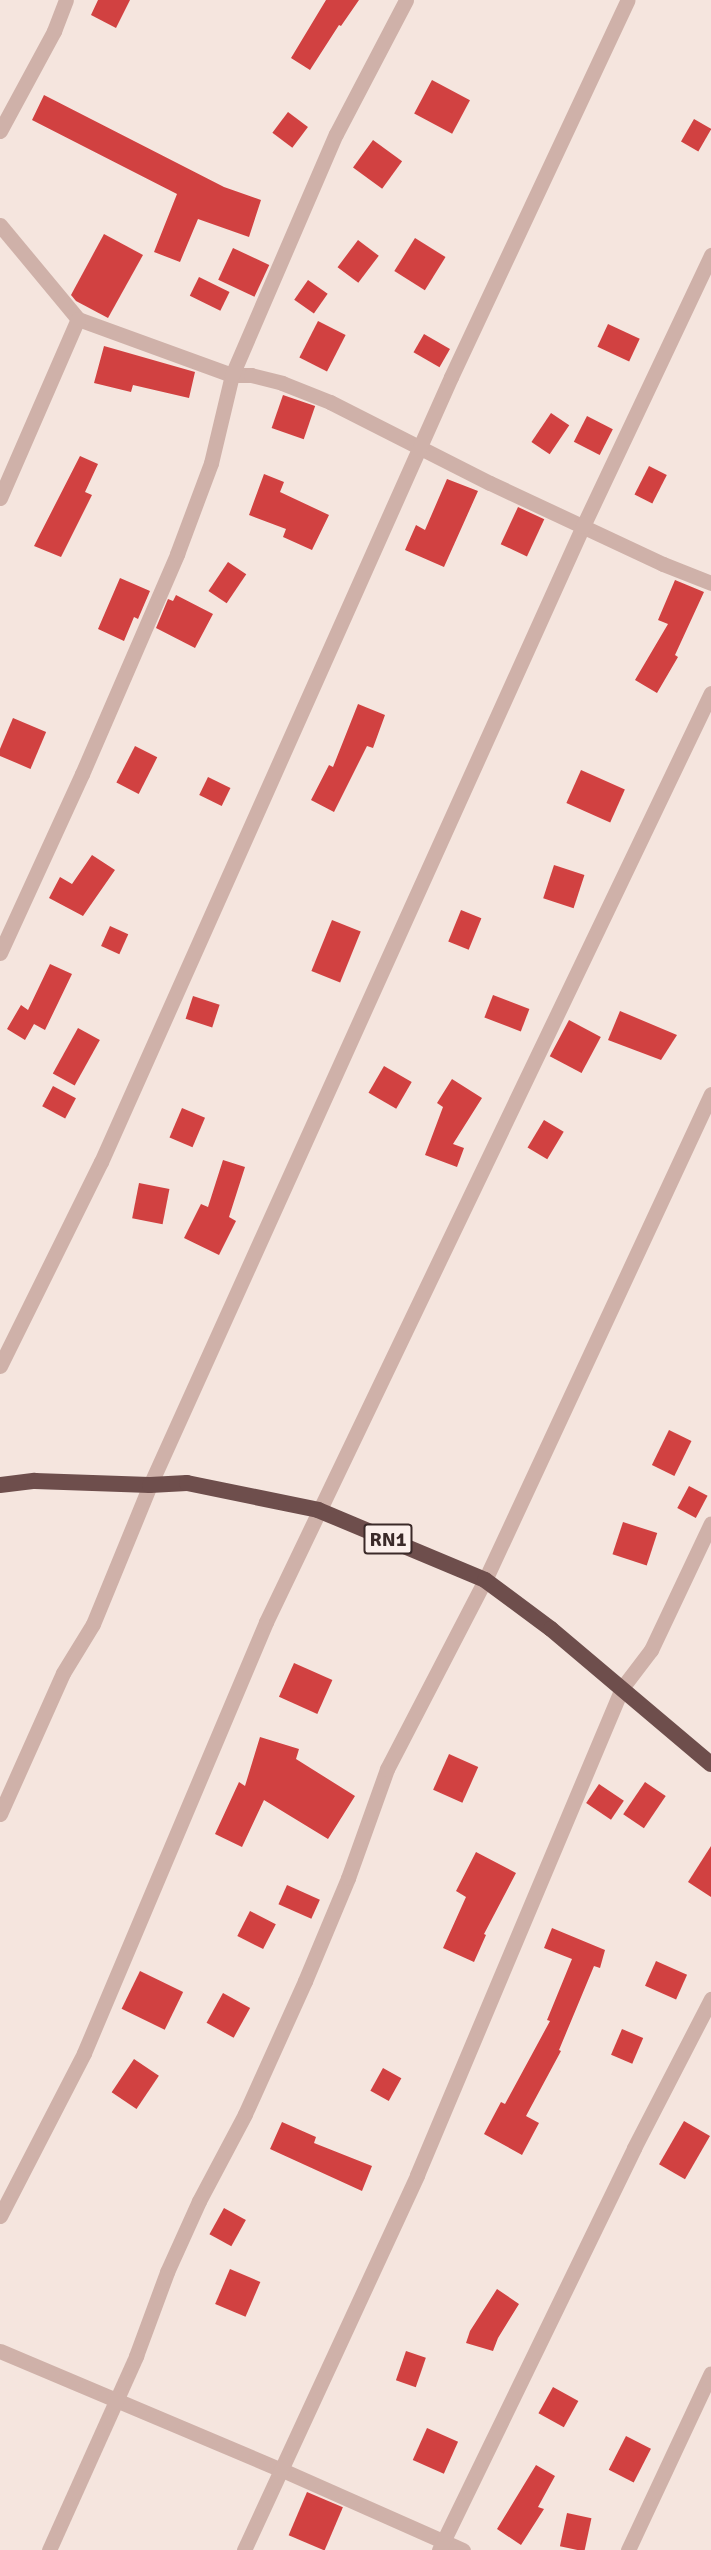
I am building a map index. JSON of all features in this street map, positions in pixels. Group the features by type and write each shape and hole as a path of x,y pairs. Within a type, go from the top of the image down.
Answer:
{"highway":[{"name":"RN1","path":"0,1485 35,1481 150,1485 187,1483 318,1509 484,1580 551,1629 711,1764"}],"street":[{"path":"0,131 54,31 66,0"},
{"path":"0,953 82,774 177,554 211,463 232,375 336,134 406,0"},
{"path":"0,1366 101,1162 421,447 628,0"},
{"path":"0,225 78,319 232,375 251,375 282,383 330,402 663,564 711,583"},
{"path":"0,1814 59,1682 93,1624 150,1485 584,526 711,255"},
{"path":"0,498 78,319"},
{"path":"0,2216 84,2053 257,1642 318,1509 711,693"},
{"path":"49,2550 117,2399 199,2201 245,2114 305,1981 348,1878 387,1769 484,1580 711,1094"},
{"path":"244,2550 417,2175 622,1688 651,1650 711,1523"},
{"path":"441,2545 634,2148 711,1999"},
{"path":"0,2351 280,2469 441,2545 463,2550"},
{"path":"628,2550 711,2373"}],"building":[{"path":"98,0 130,0 116,28 91,15"},
{"path":"326,0 359,0 341,26 339,25 310,70 291,58"},
{"path":"432,80 470,100 452,134 414,114"},
{"path":"44,95 224,187 261,200 249,237 198,219 180,262 154,252 177,194 32,120"},
{"path":"288,112 308,127 292,148 272,133"},
{"path":"694,119 711,129 698,152 681,142"},
{"path":"373,140 402,161 382,189 353,168"},
{"path":"104,234 143,255 108,318 76,301 71,295"},
{"path":"415,238 446,257 425,290 394,271"},
{"path":"358,240 379,256 358,283 338,267"},
{"path":"233,248 269,265 254,297 218,280"},
{"path":"199,277 230,292 220,311 190,296"},
{"path":"308,280 328,294 314,313 294,300"},
{"path":"318,321 346,335 327,372 299,358"},
{"path":"608,324 640,339 629,361 597,347"},
{"path":"424,334 450,349 439,367 414,352"},
{"path":"104,346 195,372 189,398 133,385 131,392 94,383"},
{"path":"283,395 315,406 304,439 272,428"},
{"path":"551,413 569,425 550,454 531,442"},
{"path":"587,416 613,429 600,455 574,442"},
{"path":"80,456 98,464 85,492 92,495 61,557 34,546"},
{"path":"649,466 667,475 652,504 634,495"},
{"path":"264,474 284,482 280,492 329,515 312,550 283,537 286,529 249,515"},
{"path":"447,479 478,491 444,567 405,550 416,525 425,530"},
{"path":"518,507 544,519 527,556 501,544"},
{"path":"228,562 246,574 227,603 208,591"},
{"path":"120,578 150,591 138,619 134,617 124,641 98,629"},
{"path":"675,580 704,592 675,655 678,657 657,693 635,680 668,624 658,620"},
{"path":"176,595 213,614 195,648 156,628 168,599 173,601"},
{"path":"358,704 385,715 373,748 367,746 334,812 311,800 329,765 333,767"},
{"path":"13,718 46,732 31,769 0,756 0,749"},
{"path":"135,746 157,757 139,794 116,783"},
{"path":"581,770 625,790 610,822 566,803"},
{"path":"208,777 230,788 222,806 199,795"},
{"path":"92,855 115,870 83,916 49,898 60,877 72,884"},
{"path":"554,865 584,875 574,908 543,898"},
{"path":"461,910 481,918 469,950 448,942"},
{"path":"332,920 361,932 340,983 311,971"},
{"path":"110,926 128,934 119,954 101,946"},
{"path":"50,964 72,974 45,1030 34,1024 25,1040 7,1029 21,1005 28,1010"},
{"path":"493,995 529,1009 521,1031 484,1017"},
{"path":"193,996 220,1005 212,1027 186,1019"},
{"path":"620,1011 677,1035 661,1060 608,1040"},
{"path":"569,1020 601,1037 582,1073 550,1056"},
{"path":"78,1028 100,1040 75,1086 53,1073"},
{"path":"384,1066 412,1082 396,1109 368,1093"},
{"path":"452,1079 482,1098 453,1144 464,1148 457,1167 425,1155 443,1107 437,1103"},
{"path":"53,1086 76,1098 65,1119 42,1106"},
{"path":"182,1108 205,1118 193,1147 169,1137"},
{"path":"544,1120 564,1132 547,1159 528,1147"},
{"path":"223,1160 245,1167 229,1217 236,1221 219,1255 184,1238 201,1204 208,1207"},
{"path":"139,1183 169,1189 163,1224 132,1218"},
{"path":"669,1430 691,1441 674,1476 652,1465"},
{"path":"689,1486 708,1496 696,1518 677,1508"},
{"path":"623,1522 657,1533 647,1565 612,1554"},
{"path":"294,1663 332,1680 317,1714 279,1697"},
{"path":"260,1737 299,1749 296,1759 355,1796 328,1839 264,1800 242,1847 215,1834 239,1782 245,1786"},
{"path":"449,1754 478,1767 462,1803 433,1790"},
{"path":"645,1782 666,1796 644,1828 623,1814"},
{"path":"599,1784 624,1801 611,1820 586,1803"},
{"path":"711,1846 711,1897 688,1882"},
{"path":"476,1852 516,1873 484,1934 486,1935 474,1962 443,1948 466,1897 456,1891"},
{"path":"287,1885 320,1900 311,1919 278,1904"},
{"path":"250,1911 276,1924 263,1949 237,1936"},
{"path":"552,1928 605,1950 600,1968 594,1966 559,2050 561,2051 526,2116 539,2123 522,2155 484,2134 501,2102 505,2104 550,2021 547,2020 572,1959 544,1948"},
{"path":"656,1961 687,1975 676,1999 645,1986"},
{"path":"140,1971 183,1992 165,2030 122,2009"},
{"path":"223,1993 250,2008 234,2038 207,2023"},
{"path":"622,2029 643,2038 632,2064 611,2055"},
{"path":"134,2059 159,2076 137,2109 112,2092"},
{"path":"383,2068 401,2078 389,2101 370,2091"},
{"path":"684,2121 710,2136 685,2179 659,2164"},
{"path":"282,2122 316,2137 314,2143 372,2166 362,2191 270,2149"},
{"path":"224,2208 246,2220 231,2246 209,2234"},
{"path":"230,2269 260,2282 246,2317 215,2304"},
{"path":"497,2289 519,2304 498,2338 493,2351 466,2343 470,2331"},
{"path":"406,2351 426,2358 416,2387 396,2380"},
{"path":"553,2387 578,2401 564,2427 538,2413"},
{"path":"427,2428 458,2442 444,2474 413,2460"},
{"path":"626,2436 651,2449 634,2483 609,2470"},
{"path":"536,2465 555,2476 538,2507 544,2509 521,2545 497,2529"},
{"path":"307,2492 343,2507 325,2550 289,2535"},
{"path":"567,2513 591,2518 585,2550 560,2546"}]}
